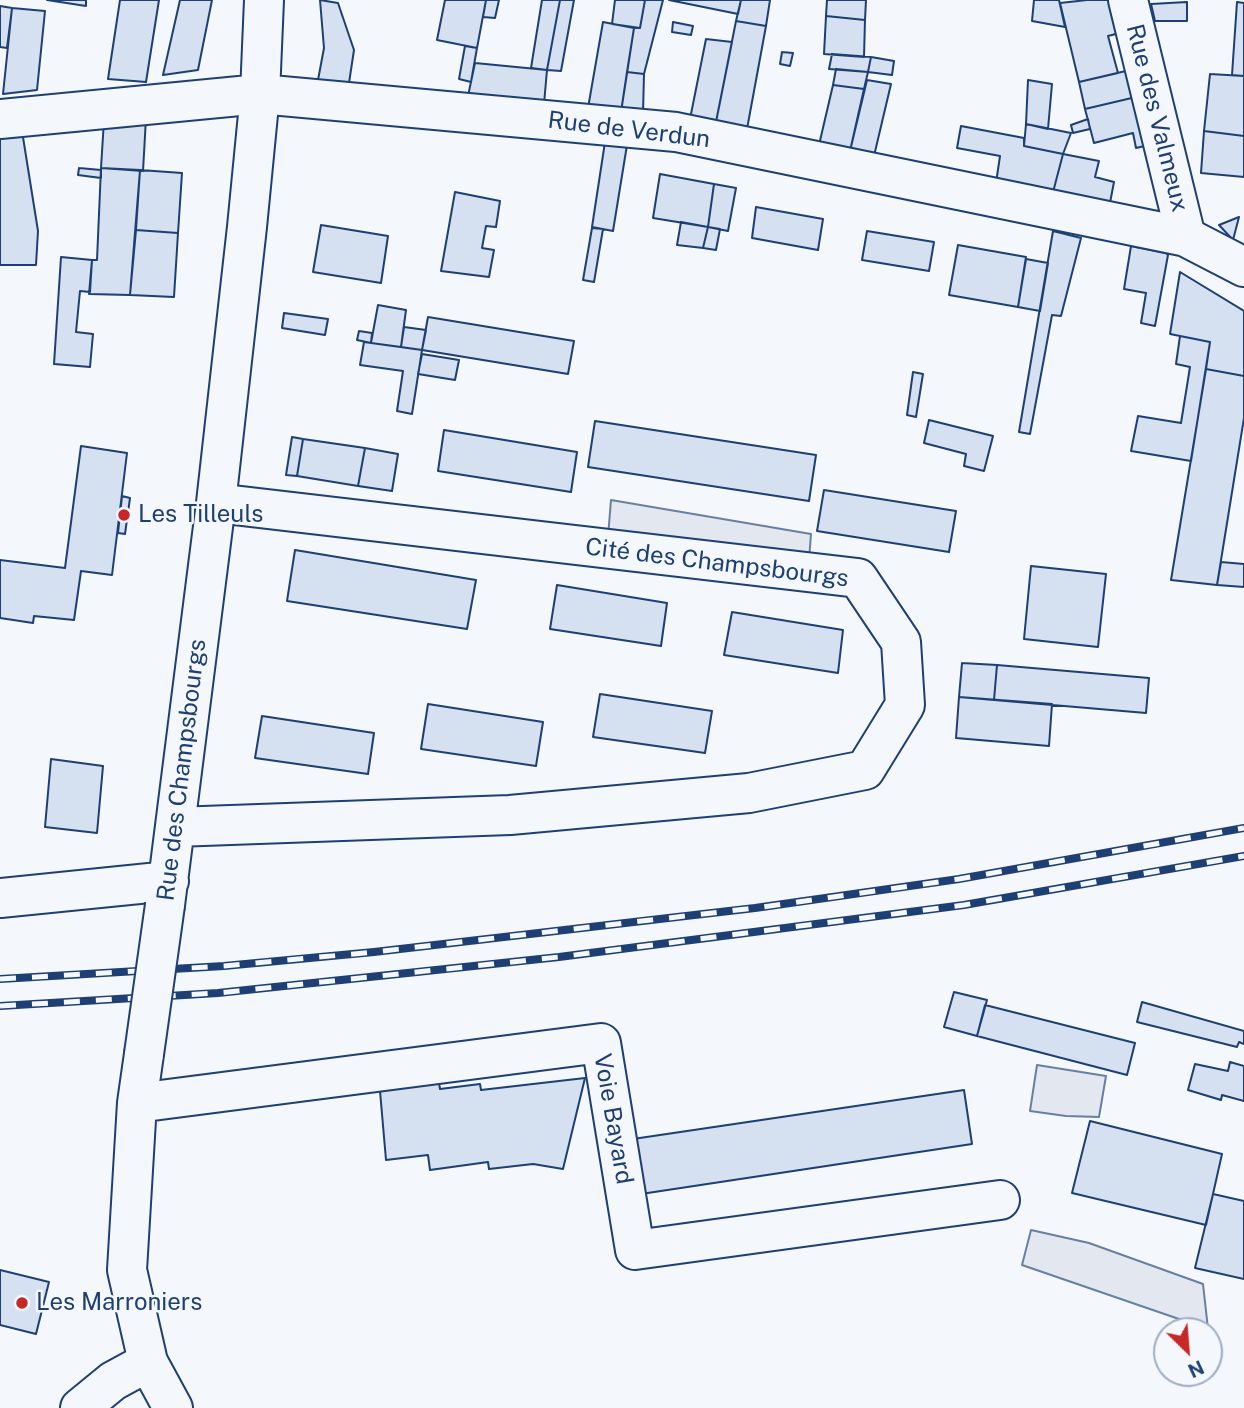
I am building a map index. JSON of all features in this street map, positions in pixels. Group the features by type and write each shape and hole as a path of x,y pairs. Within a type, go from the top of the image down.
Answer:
{"street":[{"name":"Rue des Champsbourgs","path":"173,1408 148,1362 127,1270 137,1103 167,893 216,503 260,94 264,0"},
{"name":"Rue des Valmeux","path":"1128,0 1185,237"},
{"name":"Rue de Verdun","path":"0,119 260,94 677,132 1185,237 1244,267"},
{"name":"Cité des Champsbourgs","path":"174,828 510,815 749,793 865,770 905,705 901,642 858,578 216,503"},
{"path":"0,898 167,893"},
{"name":"Voie Bayard","path":"137,1103 601,1042 635,1250 1000,1200"},
{"path":"83,1405 113,1381 148,1362"}],"shaded area":[{"path":"611,500 811,534 808,573 607,549"},
{"path":"1037,1065 1106,1076 1099,1117 1030,1111"},
{"path":"1031,1230 1089,1243 1203,1284 1207,1317 1173,1317 1022,1265"}],"building":[{"path":"47,0 86,0 86,6"},
{"path":"120,0 159,0 146,82 108,79"},
{"path":"180,0 212,0 198,70 163,75"},
{"path":"320,0 338,3 354,50 349,83 318,80 324,48"},
{"path":"445,0 486,0 477,48 437,40"},
{"path":"486,0 499,0 495,18 483,17"},
{"path":"542,0 560,0 547,70 531,68"},
{"path":"560,0 574,0 561,71 547,70"},
{"path":"615,0 645,0 640,28 612,24"},
{"path":"645,0 663,0 644,74 627,72 634,28 640,28"},
{"path":"669,0 741,0 738,14"},
{"path":"741,0 770,0 766,26 736,21"},
{"path":"827,0 866,0 865,20 826,16"},
{"path":"1034,0 1059,0 1065,27 1032,21"},
{"path":"1112,0 1120,33 1108,36 1118,73 1079,82 1060,3"},
{"path":"1187,2 1187,21 1155,21 1151,4"},
{"path":"1237,2 1244,3 1244,76 1232,75"},
{"path":"0,6 12,8 7,48 0,47"},
{"path":"12,8 45,11 37,90 3,94"},
{"path":"826,16 865,20 864,57 824,54"},
{"path":"736,21 766,26 747,129 716,122"},
{"path":"603,22 634,28 621,112 588,108"},
{"path":"673,22 693,26 691,35 672,32"},
{"path":"706,39 732,42 716,122 690,119"},
{"path":"465,46 477,48 471,82 459,79"},
{"path":"782,52 793,53 790,66 780,64"},
{"path":"832,54 871,57 868,72 829,69"},
{"path":"871,57 894,61 892,75 868,72"},
{"path":"475,63 547,70 544,104 468,96"},
{"path":"836,69 868,72 864,89 833,85"},
{"path":"1130,70 1136,97 1085,109 1079,82"},
{"path":"627,72 644,74 643,114 621,112"},
{"path":"1210,74 1244,76 1244,136 1204,131"},
{"path":"867,80 891,84 874,156 850,151"},
{"path":"1028,80 1052,84 1048,129 1026,124"},
{"path":"833,85 864,89 850,151 819,145"},
{"path":"1136,97 1149,145 1136,148 1133,133 1094,143 1085,109"},
{"path":"146,118 143,171 101,168 104,120"},
{"path":"1088,119 1090,129 1073,133 1071,125"},
{"path":"1026,124 1071,133 1063,154 1024,146"},
{"path":"961,126 1024,138 1024,146 1063,154 1052,196 996,183 1000,156 957,148"},
{"path":"22,131 38,231 36,265 0,265 0,134"},
{"path":"1204,131 1244,136 1244,177 1201,173"},
{"path":"605,142 627,145 613,231 592,227"},
{"path":"1063,154 1099,161 1095,177 1114,182 1109,208 1052,196"},
{"path":"79,168 101,170 101,178 78,175"},
{"path":"101,168 140,170 130,295 89,294 92,260 97,260"},
{"path":"140,170 182,173 178,233 136,230"},
{"path":"660,174 714,184 708,227 653,218"},
{"path":"714,184 736,188 728,231 708,227"},
{"path":"455,192 500,201 496,227 486,226 482,248 494,250 489,277 441,271"},
{"path":"756,207 823,219 818,250 752,238"},
{"path":"1239,217 1233,240 1219,225"},
{"path":"681,222 708,227 703,248 677,245"},
{"path":"321,225 388,236 381,283 313,272"},
{"path":"708,227 720,229 716,250 703,248"},
{"path":"592,228 603,229 594,282 583,280"},
{"path":"136,230 178,233 174,297 130,295"},
{"path":"867,231 934,242 929,271 862,260"},
{"path":"1053,231 1081,238 1061,316 1052,315 1030,434 1019,432"},
{"path":"958,245 1026,257 1018,307 949,295"},
{"path":"1131,246 1168,255 1155,326 1141,323 1146,293 1124,289"},
{"path":"61,257 92,260 90,292 80,291 76,332 93,334 90,367 54,364"},
{"path":"1026,259 1048,263 1040,311 1018,307"},
{"path":"1180,272 1244,311 1244,376 1206,369 1210,342 1170,334"},
{"path":"378,305 406,310 401,347 371,343"},
{"path":"284,313 328,319 325,335 282,328"},
{"path":"428,317 574,341 568,374 422,350"},
{"path":"404,327 426,330 422,350 401,347"},
{"path":"359,331 372,333 371,343 357,340"},
{"path":"1180,336 1210,342 1191,461 1131,451 1138,416 1181,423 1190,367 1176,364"},
{"path":"364,342 422,350 412,414 397,411 403,371 360,365"},
{"path":"422,354 459,360 455,380 418,374"},
{"path":"1206,369 1244,376 1244,418 1217,585 1171,580"},
{"path":"913,372 923,374 916,417 907,415"},
{"path":"929,420 993,436 984,471 964,466 966,454 924,443"},
{"path":"595,421 816,455 809,501 588,467"},
{"path":"444,430 577,452 571,492 438,471"},
{"path":"292,437 303,439 297,476 286,475"},
{"path":"303,439 365,448 358,486 297,476"},
{"path":"81,446 127,453 112,575 81,571 74,620 34,616 33,623 0,618 0,560 65,568"},
{"path":"365,448 398,454 392,491 358,486"},
{"path":"824,490 956,511 949,552 817,531"},
{"name":"Les Tilleuls","path":"122,496 130,498 125,534 118,533"},
{"path":"295,550 476,580 467,629 287,601"},
{"path":"1221,562 1244,564 1244,587 1217,585"},
{"path":"1031,566 1106,574 1098,647 1024,639"},
{"path":"557,585 667,603 661,646 550,629"},
{"path":"732,612 843,630 838,673 724,655"},
{"path":"962,663 997,665 994,700 959,697"},
{"path":"997,665 1149,678 1146,713 994,700"},
{"path":"600,694 712,711 705,753 593,737"},
{"path":"959,697 1052,704 1049,746 956,738"},
{"path":"428,704 543,722 536,766 421,749"},
{"path":"262,716 374,733 368,774 255,758"},
{"path":"51,759 103,766 97,833 45,827"},
{"path":"954,992 987,1000 977,1036 944,1027"},
{"path":"1142,1002 1244,1031 1244,1044 1239,1042 1237,1047 1137,1022"},
{"path":"985,1005 1135,1043 1127,1075 977,1036"},
{"path":"1230,1062 1244,1066 1244,1101 1222,1095 1221,1100 1188,1090 1195,1064 1228,1071"},
{"path":"585,1078 563,1169 533,1164 489,1169 488,1162 430,1170 428,1155 386,1160 380,1091 439,1083 440,1089 480,1084 481,1090"},
{"path":"964,1090 972,1144 641,1194 633,1139"},
{"path":"1090,1121 1222,1154 1206,1225 1072,1193"},
{"path":"1213,1194 1244,1201 1244,1279 1195,1268"},
{"name":"Les Marroniers","path":"0,1270 49,1282 36,1334 0,1325"}],"railway":[{"path":"0,979 224,966 374,952 755,908 959,879 1244,828"},
{"path":"0,1006 218,993 559,957 964,905 1244,856"}],"place":[{"name":"Les Tilleuls","path":"124,515"},
{"name":"Les Marroniers","path":"22,1303"}]}
